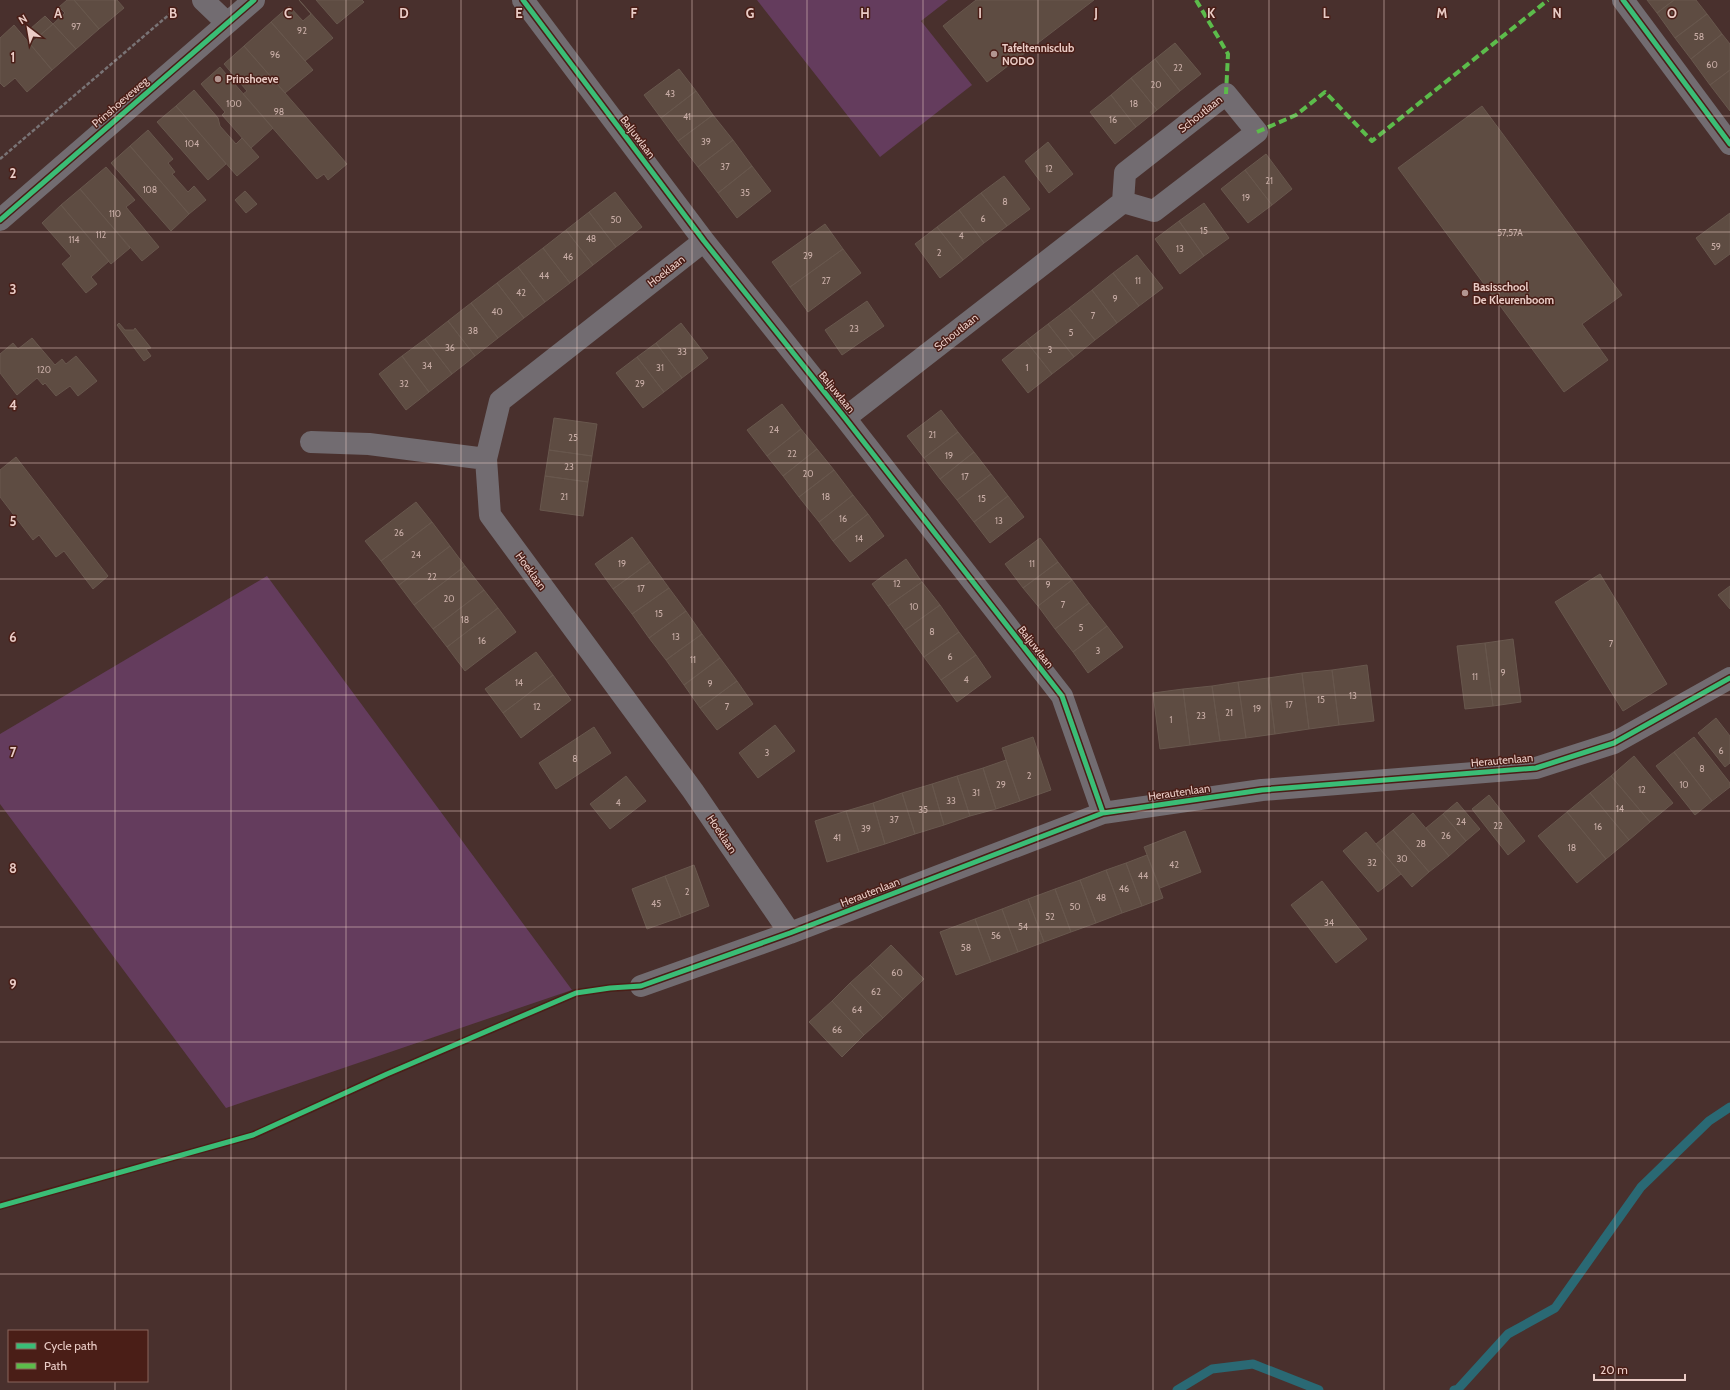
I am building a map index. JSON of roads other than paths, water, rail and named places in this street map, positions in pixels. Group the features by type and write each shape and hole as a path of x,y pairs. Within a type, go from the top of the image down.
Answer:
{"street":[{"name":"Prinshoeveweg","path":"0,220 254,0"},
{"name":"Baljuwlaan","path":"523,0 704,241 845,418 1062,696 1103,813"},
{"path":"1623,0 1730,144"},
{"path":"193,2 227,23"},
{"name":"Schoutlaan","path":"845,418 1123,202 1125,173 1226,94 1257,132 1154,210 1123,202"},
{"name":"Hoeklaan","path":"704,241 500,401 486,459 490,515 693,791 790,933"},
{"path":"311,442 369,444 486,459"},
{"name":"Herautenlaan","path":"641,986 790,933 1103,813 1262,790 1536,768 1614,743 1730,678"}],"waterway":[{"path":"1454,1390 1458,1389 1508,1334 1555,1308 1641,1187 1709,1121 1730,1107"},
{"path":"1177,1390 1212,1369 1253,1364 1319,1390"}],"place":[{"name":"Tafeltennisclub NODO","path":"994,54"},
{"name":"Prinshoeve","path":"218,79"},
{"name":"Basisschool De Kleurenboom","path":"1465,293"}]}
